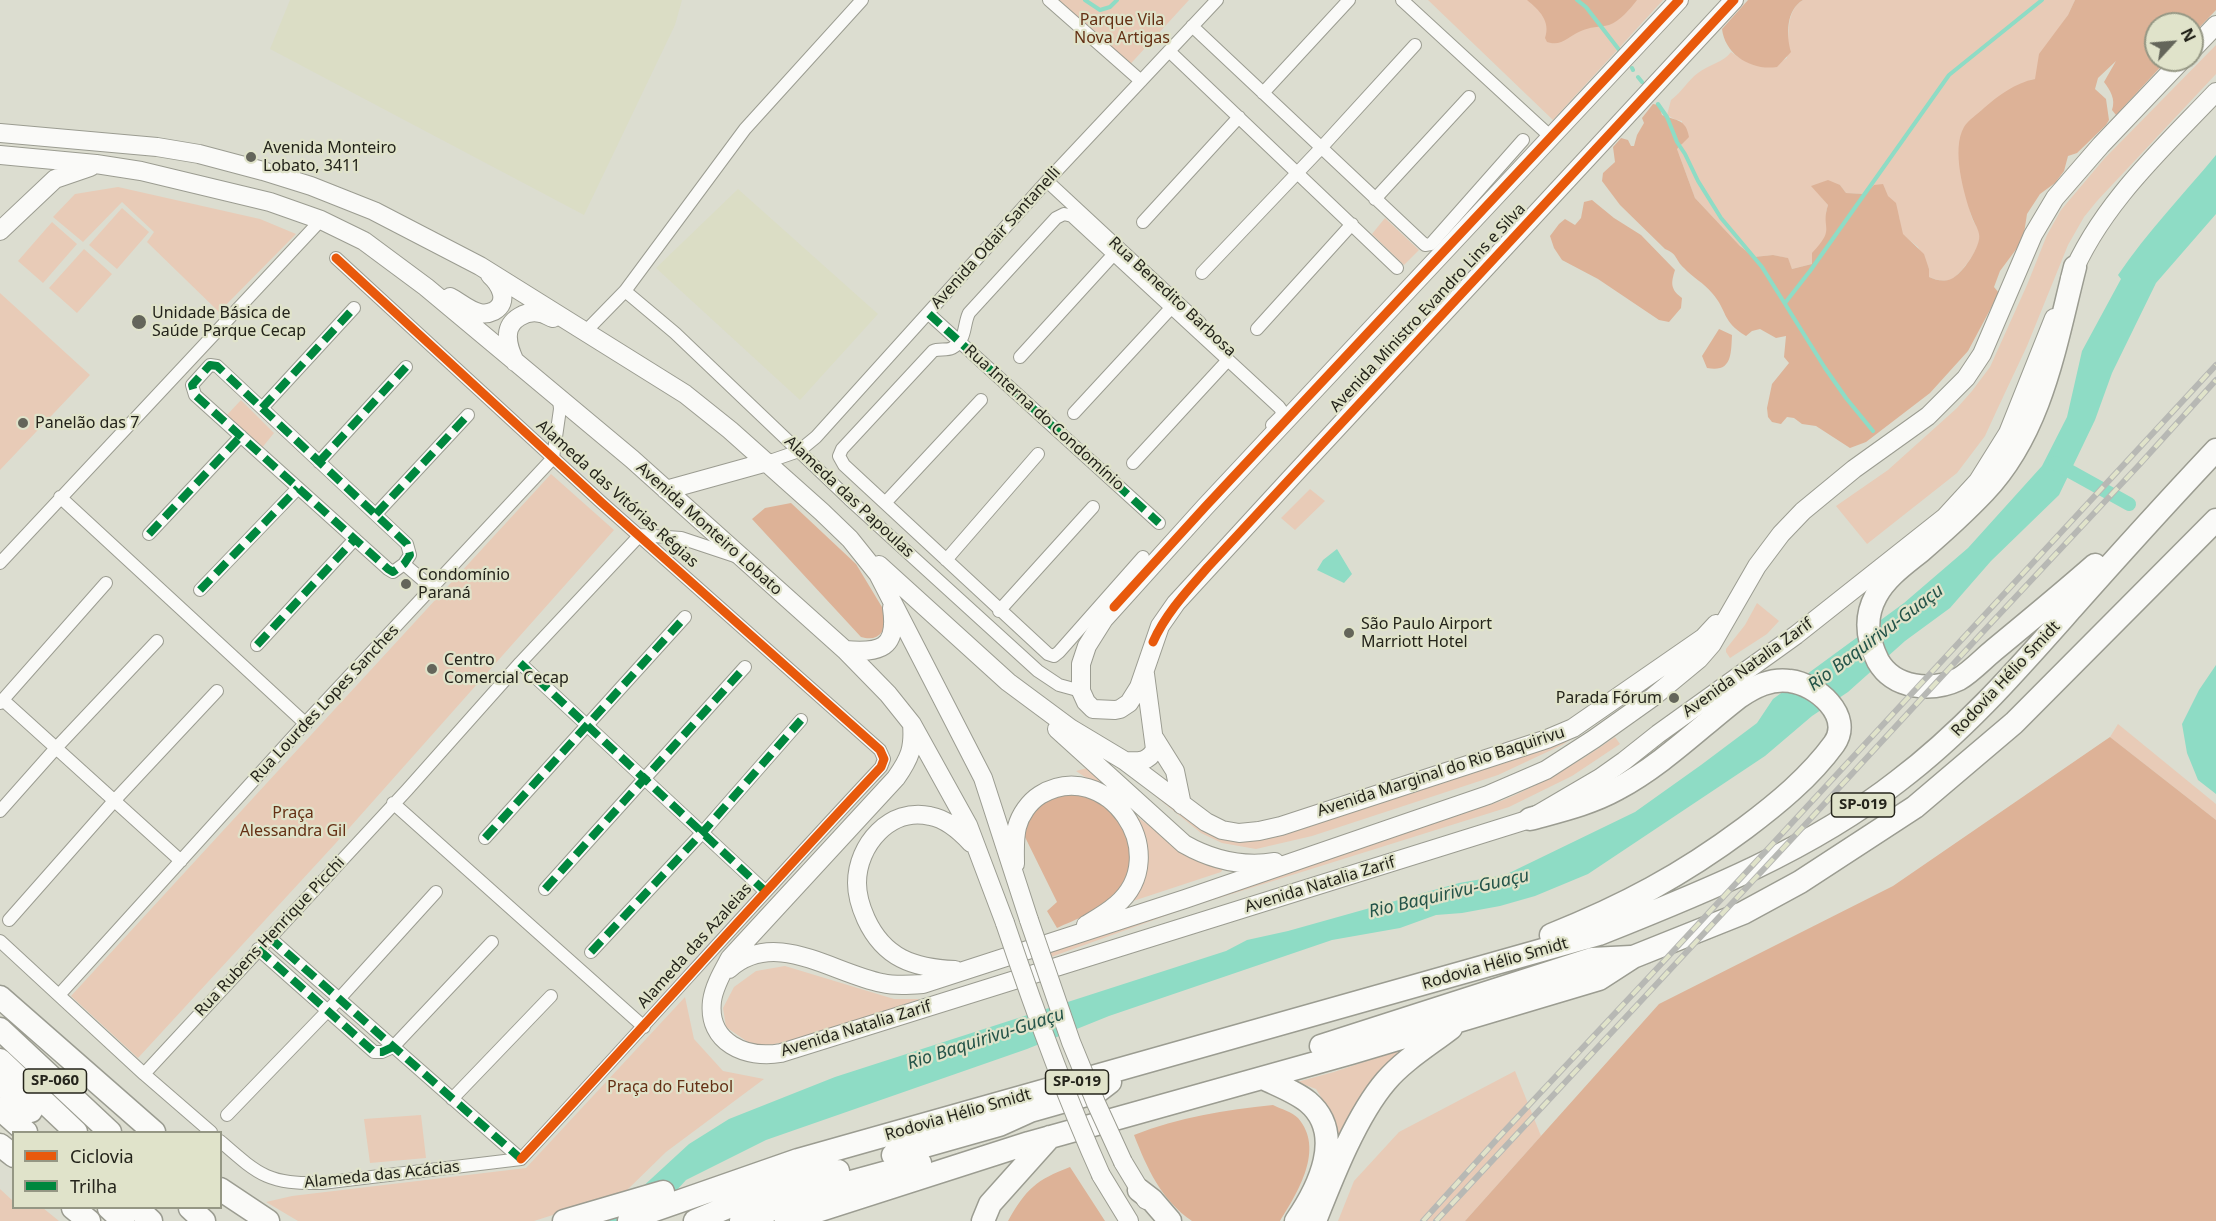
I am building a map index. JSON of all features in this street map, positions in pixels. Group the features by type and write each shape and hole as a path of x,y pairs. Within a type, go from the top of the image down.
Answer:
{"highway":[{"path":"2075,267 2040,402 2011,457 1986,490 1957,520 1887,580 1876,596 1868,618 1868,634 1881,666 1892,677 1911,685 1931,687 1960,678 2160,509"},
{"name":"Rodovia Hélio Smidt","path":"564,1221 620,1214 689,1184 805,1158 1599,934 1669,906 1802,844 1897,782 1951,738 1999,690 2160,509 2216,450"},
{"name":"Rodovia Hélio Smidt","path":"786,1221 1050,1137 1263,1078 1599,979 1632,957 1743,914 1800,882 1915,807 2014,723 2216,520"},
{"path":"1478,968 1523,945 1634,899 1683,872 1727,842 1765,814 1820,761 1836,742 1839,730 1835,712 1824,696 1813,688 1790,681 1769,682 1752,688 1739,697 1644,772 1616,790 1582,804 1530,819"},
{"name":"Rodovia Hélio Smidt","path":"741,1221 836,1186 1135,1102 1328,1044 1592,959 1632,957"},
{"path":"0,997 153,1131"},
{"path":"1315,1221 1340,1160 1371,1103 1386,1081 1404,1064 1462,1020"},
{"name":"SP-060","path":"0,1029 109,1131"},
{"name":"SP-060","path":"0,1060 75,1131"},
{"path":"999,1125 1030,1111 1097,1092 1128,1067"},
{"path":"1263,1078 1308,1102 1326,1130 1327,1146 1324,1166 1304,1210 1296,1221"},
{"path":"0,1083 54,1131"},
{"path":"695,1221 759,1194 999,1125 1034,1119 1100,1101 1135,1102"},
{"path":"0,1109 25,1131"},
{"path":"0,1121 12,1131"},
{"path":"983,1221 990,1204 1050,1137"},
{"path":"0,1144 12,1154"},
{"path":"222,1190 268,1221"},
{"path":"1139,1190 1152,1200 1170,1221"},
{"path":"74,1209 89,1221"},
{"path":"110,1209 123,1221"},
{"path":"138,1209 152,1221"},
{"path":"155,1209 169,1221"},
{"path":"191,1209 204,1221"}],"main road":[{"name":"Avenida Ministro Evandro Lins e Silva","path":"1081,691 1081,664 1087,646 1104,619 1205,507 1679,0"},
{"name":"Avenida Ministro Evandro Lins e Silva","path":"1120,710 1133,696 1160,626 1209,567 1734,0"},
{"path":"2204,38 2216,25"},
{"name":"Avenida Natalia Zarif","path":"2171,72 2101,145 2055,198 2033,235 1982,354 1966,378 1928,416 1854,469 1803,511 1781,534 1757,566 1730,610 1723,628 1699,659 1594,740 1546,770 1488,795 1064,940 923,984 882,983 798,955 777,951 755,954 736,963 720,977 712,1000 712,1017 721,1037 749,1054 766,1056 782,1053 1530,819 1600,778 1796,635 1945,517 1977,481 2008,433 2075,267 2108,214 2148,163 2216,92"},
{"path":"0,134 157,147 199,154 263,171 311,186 374,211 480,266 685,394 767,462 1008,682 1017,694 1184,844 1202,854 1243,863 1267,864 1309,857"},
{"name":"Avenida Monteiro Lobato","path":"0,155 96,164 141,171 242,194 321,220 364,241 426,287 559,399 666,490 845,650 888,694 912,724 968,825 1072,1112 1101,1175 1129,1221"},
{"path":"0,231 55,179 96,164"},
{"path":"426,287 453,298 478,313 492,312 501,304 503,297 499,283 480,266"},
{"path":"515,362 509,346 508,330 521,315 539,312 585,332"},
{"path":"666,490 767,462"},
{"path":"850,539 878,574 891,597 983,778 1071,1042 1124,1162 1139,1190 1161,1221"},
{"path":"845,650 863,652 878,650 891,639 894,630 891,597"},
{"name":"Avenida Marginal do Rio Baquirivu","path":"1008,682 1070,728 1125,761 1206,822 1222,830 1239,833 1259,831 1547,740 1573,728 1623,695 1703,638 1730,610"},
{"path":"1125,761 1142,762 1151,756 1155,749 1144,669"},
{"path":"1081,691 1086,702 1093,709 1120,710 1149,706"},
{"path":"720,977 730,958 896,778 911,754 914,741 912,724"},
{"path":"1155,739 1174,771 1182,805"},
{"path":"1016,881 1017,826 1033,799 1044,792 1067,785 1085,787 1101,793 1126,815 1137,836 1140,854 1133,882 1117,905 1064,940"},
{"path":"965,971 921,967 891,952 877,940 867,921 860,904 856,884 864,850 874,836 899,819 915,814 932,816 948,823 978,850"}],"street":[{"path":"585,332 625,291 745,129 862,0"},
{"path":"1049,0 1141,81"},
{"name":"Avenida Odair Santanelli","path":"767,462 799,451 816,437 1047,181 1217,0"},
{"path":"1263,93 1348,0"},
{"path":"1402,0 1552,138"},
{"path":"1192,27 1428,246 1523,140"},
{"path":"1202,273 1321,148 1414,45"},
{"path":"1169,51 1397,268"},
{"path":"1375,199 1469,97"},
{"path":"1143,222 1239,117"},
{"name":"Rua Benedito Barbosa","path":"1047,181 1296,412"},
{"path":"1143,557 1059,652 1054,656 1048,654 844,465 840,456 842,449 933,351 951,349 960,342 965,332 965,320 969,313 1056,218 1064,214 1072,216 1282,411 1281,416 1186,515"},
{"path":"0,563 321,220"},
{"path":"1257,329 1352,224"},
{"path":"1020,357 1113,255"},
{"name":"Alameda das Vitórias Régias","path":"336,258 553,458 880,750"},
{"name":"Alameda das Papoulas","path":"625,291 675,333 799,451 1038,671 1059,685 1081,691"},
{"path":"262,408 354,308"},
{"path":"1074,413 1171,308"},
{"name":"Rua Interna do Condomínio","path":"929,314 1159,523"},
{"path":"1133,463 1228,360"},
{"path":"210,365 217,366 407,544 411,552 404,564 397,571 393,573 390,571 241,436 195,395 192,385 210,365"},
{"path":"320,462 406,367"},
{"path":"553,458 560,408 559,399"},
{"path":"885,503 981,400"},
{"path":"376,514 468,415"},
{"path":"149,534 241,436"},
{"path":"946,560 1038,454"},
{"name":"Rua Lourdes Lopes Sanches","path":"59,995 553,458"},
{"path":"200,590 298,488"},
{"path":"60,497 306,724"},
{"path":"999,611 1094,507"},
{"path":"640,535 681,538 744,560"},
{"name":"Rua Rubens Henrique Picchi","path":"144,1074 640,535"},
{"path":"257,645 355,540"},
{"path":"404,564 432,588"},
{"path":"106,583 1,701 181,861"},
{"path":"485,838 685,617"},
{"path":"0,811 157,641"},
{"path":"520,663 765,891"},
{"path":"545,889 745,667"},
{"path":"9,920 114,801 217,691"},
{"path":"591,952 702,833 801,720"},
{"name":"Alameda das Azaleias","path":"521,1159 881,767 884,759 880,750"},
{"path":"393,803 644,1027"},
{"path":"227,1115 339,999 436,892"},
{"path":"269,937 521,1159"},
{"path":"0,941 144,1074 210,1131"},
{"path":"258,949 375,1052 382,1052 393,1047 492,942"},
{"path":"452,1099 551,996"},
{"name":"Alameda das Acácias","path":"222,1143 262,1175 295,1184 344,1181 521,1159"}],"shaded area":[{"path":"290,0 682,0 675,25 584,215 270,49"},
{"path":"1527,0 1637,0 1613,23 1584,30 1561,42 1552,43 1547,42 1545,38 1546,26 1543,16"},
{"path":"1748,0 1803,0 1797,4 1790,16 1788,38 1791,52 1777,67 1768,68 1749,64 1734,54 1724,38 1722,29"},
{"path":"2075,0 2216,0 2216,10 2204,22 2204,12 2144,12 2144,72 2156,72 2116,115 2112,110 2112,95 2104,82 2116,61 2098,78 2095,89 2106,99 2109,120 2077,153 2068,156 2064,171 2055,183 2040,194 2027,214 2023,240 2000,271 1994,287 1999,293 1968,351 1930,393 1866,442 1850,448 1816,426 1802,424 1794,418 1787,417 1781,424 1772,422 1768,417 1767,408 1772,384 1789,363 1784,357 1786,336 1776,338 1760,329 1746,336 1738,331 1728,321 1709,289 1687,271 1672,253 1665,249 1620,205 1602,181 1603,173 1615,162 1613,147 1621,138 1628,140 1631,146 1634,146 1644,123 1642,118 1653,104 1659,105 1662,115 1680,122 1688,131 1689,137 1677,149 1695,198 1740,246 1754,257 1773,255 1788,258 1792,269 1812,264 1812,253 1826,233 1828,205 1811,186 1828,180 1840,185 1846,193 1864,194 1874,185 1883,184 1888,196 1896,203 1903,234 1924,254 1929,277 1948,280 1965,266 1979,239 1960,172 1959,147 1964,127 2001,94 2021,83 2035,79 2039,54 2068,15"},
{"path":"738,189 878,314 800,400 656,268"},
{"path":"1592,200 1614,218 1641,235 1675,270 1672,286 1682,298 1681,308 1669,322 1659,320 1598,279 1562,260 1554,248 1550,236 1559,224 1565,219 1575,225 1581,218 1584,202"},
{"path":"1719,329 1732,335 1729,360 1721,368 1707,368 1702,356"},
{"path":"791,503 856,564 888,617 883,631 876,637 861,637 752,519 765,508"},
{"path":"2110,737 2216,820 2216,1221 1465,1221 1659,1004 1893,886"},
{"path":"1065,793 1089,796 1107,806 1122,824 1133,856 1130,873 1124,885 1112,899 1089,914 1057,928 1047,911 1057,902 1023,833 1030,817 1038,807"},
{"path":"1273,1105 1298,1118 1306,1130 1309,1143 1309,1157 1301,1184 1280,1221 1192,1221 1181,1213 1163,1193 1134,1135 1168,1123 1202,1115"},
{"path":"1070,1167 1105,1221 1008,1221 1020,1201 1033,1187 1048,1176"}],"green space":[{"name":"Parque Vila Nova Artigas","path":"1045,0 1189,0 1124,71"},
{"path":"1428,0 1663,0 1553,120"},
{"path":"1803,0 2075,0 2058,30 2036,79 2030,80 1968,200 1971,216 1980,234 1979,241 1970,260 1952,279 1940,280 1929,277 1929,269 1918,247 1902,234 1899,217 1874,185 1864,194 1846,193 1840,185 1812,186 1828,205 1826,212 1828,230 1812,264 1792,269 1787,258 1773,255 1754,257 1740,246 1695,198 1677,149 1682,145 1682,121 1667,115 1671,100 1694,76 1731,52 1758,66 1772,65 1787,58 1790,18 1797,5"},
{"path":"2216,45 2216,74 2084,217 2068,245 2027,346 1985,436 1957,473 1867,544 1836,506 1888,470 1957,408 1972,391 1990,367 2047,235 2061,210 2104,159 2189,72 2204,72 2204,57"},
{"path":"118,187 260,219 296,234 219,312 147,242 154,232 122,202 83,242 53,217 75,194"},
{"path":"122,208 149,232 117,269 89,245"},
{"path":"1385,218 1419,250 1404,265 1372,234"},
{"path":"52,222 77,244 43,283 18,261"},
{"path":"84,249 112,274 77,313 49,288"},
{"name":"Panelão das 7","path":"0,293 90,375 0,470"},
{"path":"241,400 274,433 261,449 226,416"},
{"name":"Praça Alessandra Gil","path":"551,474 614,530 335,844 138,1058 71,996"},
{"path":"1310,489 1325,501 1295,530 1281,518"},
{"path":"1757,603 1779,621 1767,634 1730,658 1726,649 1745,625"},
{"path":"1613,711 1562,745 1498,775 1312,836 1256,849 1222,843 1201,833 1101,752 1238,838"},
{"path":"2118,724 2216,804 2216,820 2110,737"},
{"path":"1615,737 1620,744 1572,776 1509,807 1190,907 1048,958 1045,951 1501,801 1560,772"},
{"path":"1087,768 1140,819 1158,832 1225,866 1221,872 1124,904 1091,781 1076,771"},
{"path":"785,966 894,999 920,999 805,1039 755,1047 726,1027 723,1008 734,987 756,971"},
{"name":"Praça do Futebol","path":"685,997 694,1039 723,1071 764,1079 666,1152 625,1192 534,1221 298,1221 266,1202 292,1196 526,1168"},
{"path":"1408,1047 1330,1178 1329,1110 1316,1089 1297,1082"},
{"path":"1515,1071 1541,1136 1465,1221 1338,1221 1354,1181 1399,1132"},
{"path":"421,1115 426,1158 370,1163 364,1119"},
{"path":"0,1189 12,1200 12,1209 44,1209 59,1221 0,1221"}],"water":[{"name":"Rio Baquirivu-Guaçu","path":"2216,155 2216,214 2156,283 2112,373 2095,420 2059,495 1991,561 1950,608 1905,641 1848,692 1812,716 1765,756 1588,874 1535,896 1500,906 1436,915 1400,928 1332,940 1109,1016 1027,1049 766,1140 686,1180 649,1221 609,1221 689,1144 729,1119 835,1077 1226,951 1247,940 1288,931 1459,883 1505,875 1635,812 1757,723 1773,699 1904,603 1968,548 2042,466 2067,417 2082,351 2121,279 2118,275 2153,229"},
{"path":"1337,549 1352,574 1344,583 1317,570 1323,560"},
{"path":"2216,665 2216,794 2198,780 2187,753 2182,724 2199,690"}],"waterway":[{"path":"1085,0 1100,10 1110,7 1117,0"},
{"path":"1577,0 1586,7 1620,51"},
{"path":"1785,303 1949,75 2042,0"},
{"path":"1638,77 1642,82"},
{"path":"1658,104 1667,117 1677,142 1698,181 1721,218 1762,267 1825,368 1873,431"},
{"path":"2055,463 2129,504"}],"railway":[{"path":"1423,1221 2216,365"},
{"path":"1436,1221 2216,380"}],"marked path":[{"path":"262,408 354,308"},
{"path":"929,314 1159,523"},
{"path":"210,365 217,366 407,544 410,555 404,564 393,572 388,569 195,395 192,385 210,365"},
{"path":"319,462 406,367"},
{"path":"376,514 468,415"},
{"path":"149,534 241,436"},
{"path":"200,590 298,488"},
{"path":"257,645 355,539"},
{"path":"485,838 685,617"},
{"path":"520,663 765,891"},
{"path":"545,889 745,667"},
{"path":"591,952 702,833 801,720"},
{"path":"269,937 521,1159"},
{"path":"258,949 374,1052 382,1052 393,1047"}],"cycle path":[{"path":"1114,607 1679,0"},
{"path":"1153,642 1171,612 1208,567 1734,0"},
{"path":"336,258 601,502 880,750 884,759 881,767 521,1159"}],"place":[{"name":"Avenida Monteiro Lobato, 3411","path":"251,157"},
{"name":"Unidade Básica de Saúde Parque Cecap","path":"139,322"},
{"name":"Panelão das 7","path":"23,423"},
{"name":"Condomínio Paraná","path":"406,584"},
{"name":"São Paulo Airport Marriott Hotel","path":"1349,633"},
{"name":"Centro Comercial Cecap","path":"432,669"},
{"name":"Parada Fórum","path":"1674,698"}]}
